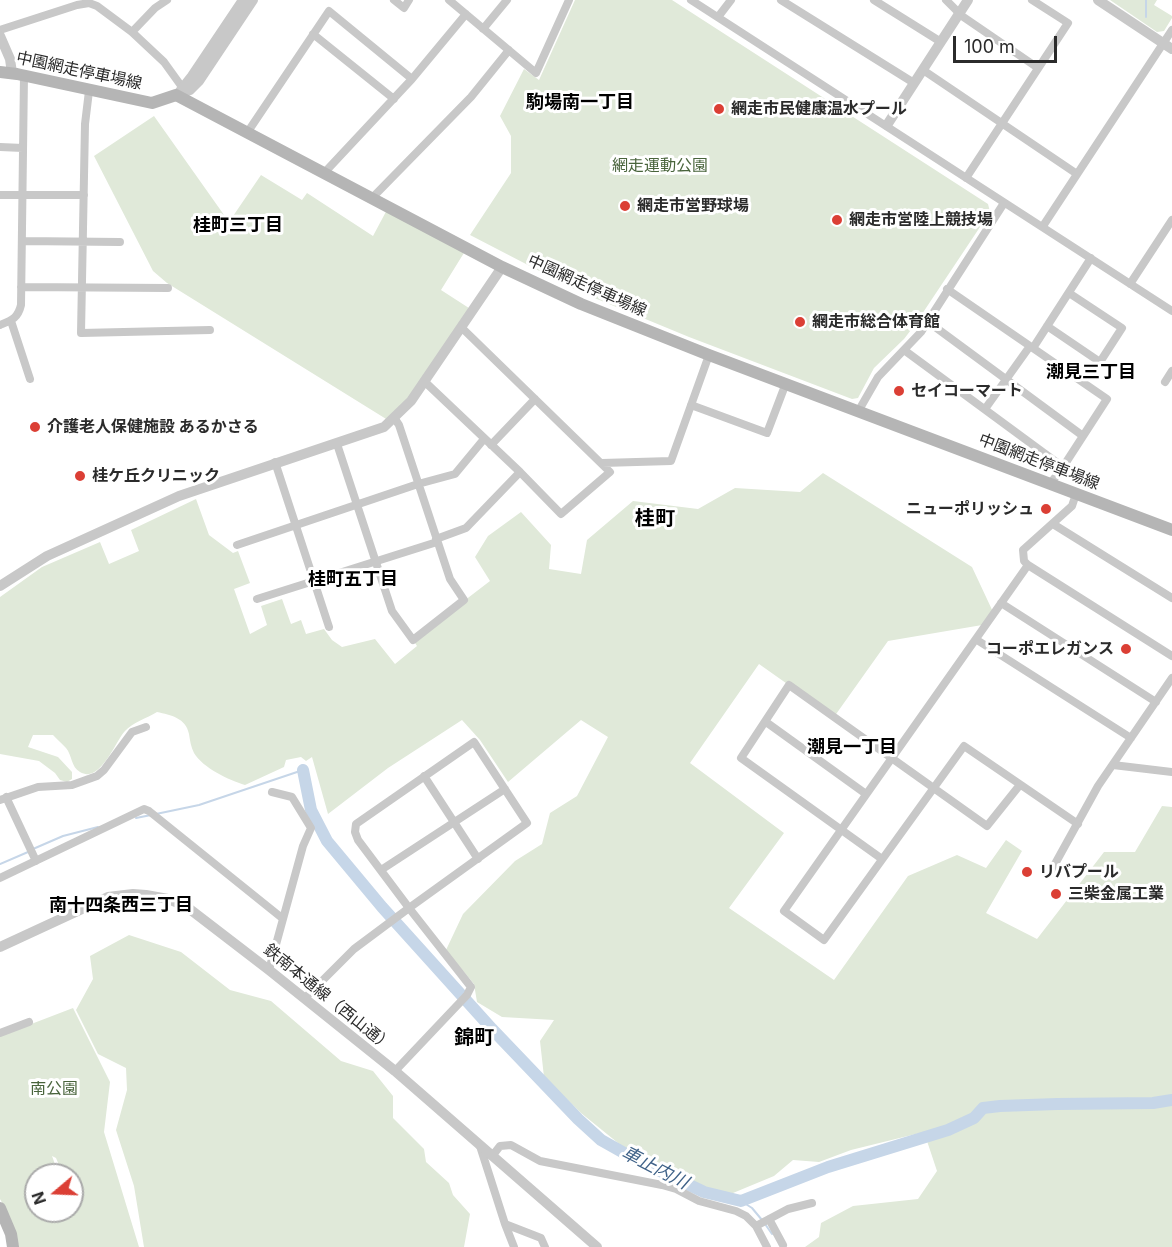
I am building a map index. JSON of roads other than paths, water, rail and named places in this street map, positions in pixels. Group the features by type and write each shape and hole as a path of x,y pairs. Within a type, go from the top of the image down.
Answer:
{"main road":[{"name":"中園網走停車場線","path":"12,74 152,103 179,91 247,133 373,197 502,267 581,304 709,355 1172,530"},
{"path":"0,1208 13,1247"}],"street":[{"path":"132,32 155,8 167,0"},
{"path":"179,91 243,0"},
{"path":"179,91 190,90 199,81 253,0"},
{"path":"394,0 404,8 409,0"},
{"path":"449,0 536,73 570,0"},
{"path":"483,29 507,0"},
{"path":"692,0 1172,311"},
{"path":"718,18 731,0"},
{"path":"781,0 914,83"},
{"path":"874,0 941,42"},
{"path":"946,0 959,14 1038,68"},
{"path":"887,125 968,0"},
{"path":"966,178 1068,23 1032,0"},
{"path":"1098,0 1168,46"},
{"path":"0,30 77,5 89,3 98,6 132,32 164,62 179,91"},
{"path":"247,133 329,11 412,79"},
{"path":"325,172 412,79 466,14"},
{"path":"1042,226 1168,46 1172,30"},
{"path":"314,34 394,99"},
{"path":"0,36 11,62 23,148 19,315 0,325"},
{"path":"373,197 471,97 508,50"},
{"path":"923,70 1077,174"},
{"path":"89,91 85,124 81,333 210,330"},
{"path":"0,147 23,148"},
{"path":"0,195 84,195"},
{"path":"859,410 878,377 921,332 1004,203"},
{"path":"1130,284 1172,220"},
{"path":"22,241 120,242"},
{"path":"985,409 1047,326 1091,258"},
{"path":"0,586 32,564 194,490 384,427 395,419 411,401 502,267"},
{"path":"21,287 168,288"},
{"path":"947,289 1107,399 1064,467 1050,484"},
{"path":"1047,326 1100,362 1122,328 1069,293"},
{"path":"11,321 30,379"},
{"path":"927,321 1083,436"},
{"path":"424,381 561,514 610,472 460,327"},
{"path":"904,350 1064,467"},
{"path":"602,463 671,461 709,355"},
{"path":"1165,382 1172,371"},
{"path":"692,405 767,433 786,383"},
{"path":"237,545 418,484 455,474 535,399"},
{"path":"337,444 392,611 413,640 464,600 450,579 399,425 395,419"},
{"path":"275,462 329,627"},
{"path":"257,599 437,541 466,528 520,472"},
{"path":"1076,494 1072,506 1023,550 1024,561 1172,656"},
{"path":"1053,524 1172,598"},
{"path":"1028,565 784,911 824,940 964,746 1019,786 1078,824"},
{"path":"1001,603 1156,702"},
{"path":"977,640 1131,738"},
{"path":"1050,873 1098,786 1156,702 1169,689 1172,678"},
{"path":"882,859 741,758 789,685 987,826 1019,786"},
{"path":"766,722 867,794"},
{"path":"36,861 3,798 38,787 72,785 97,776 132,732 146,727"},
{"path":"305,998 354,949 409,908 528,823 474,742 356,824 356,836 409,908 471,987 464,998 395,1071"},
{"path":"1113,765 1172,772"},
{"path":"424,776 478,859"},
{"path":"381,870 505,789"},
{"path":"269,970 303,846 311,828 292,797 272,792"},
{"path":"0,878 144,809 282,918"},
{"name":"鉄南本通線（西山通）","path":"0,947 108,897 133,894 177,902 194,912 269,970 395,1071 597,1247"},
{"path":"0,1033 29,1022"},
{"path":"493,1155 500,1146 511,1145 540,1161 676,1189 699,1201 736,1211 763,1222 783,1245"},
{"path":"480,1146 514,1247"},
{"path":"763,1222 788,1209 812,1203"},
{"path":"763,1222 767,1247"},
{"path":"505,1224 541,1238 545,1247"}],"waterway":[{"path":"1146,0 1146,17"},
{"path":"156,814 199,805 303,770"},
{"name":"車止内川","path":"303,770 311,810 327,841 382,907 492,1029 601,1140 704,1192 741,1201 828,1167 948,1130 974,1118 983,1108 1057,1104 1153,1103 1172,1100"},
{"path":"136,818 151,815"},
{"path":"33,849 63,836 98,827"},
{"path":"0,864 28,852"},
{"path":"741,1201 752,1208 762,1220"},
{"path":"765,1224 772,1234"}],"place":[{"name":"網走市民健康温水プール","path":"719,109"},
{"name":"網走市営野球場","path":"625,206"},
{"name":"網走市営陸上競技場","path":"837,220"},
{"name":"網走市総合体育館","path":"800,322"},
{"name":"セイコーマート","path":"899,391"},
{"name":"介護老人保健施設 あるかさる","path":"35,427"},
{"name":"桂ケ丘クリニック","path":"80,476"},
{"name":"ニューポリッシュ","path":"1046,509"},
{"name":"コーポエレガンス","path":"1126,649"},
{"name":"リバプール","path":"1027,872"},
{"name":"三柴金属工業","path":"1056,894"}],"district":[{"name":"駒場南一丁目","path":"580,103"},
{"name":"桂町三丁目","path":"238,226"},
{"name":"潮見三丁目","path":"1091,373"},
{"name":"桂町","path":"655,519"},
{"name":"桂町五丁目","path":"353,580"},
{"name":"潮見一丁目","path":"852,748"},
{"name":"南十四条西三丁目","path":"121,906"},
{"name":"錦町","path":"474,1038"}],"park label":[{"name":"網走運動公園","path":"660,166"},
{"name":"南公園","path":"54,1089"}]}
